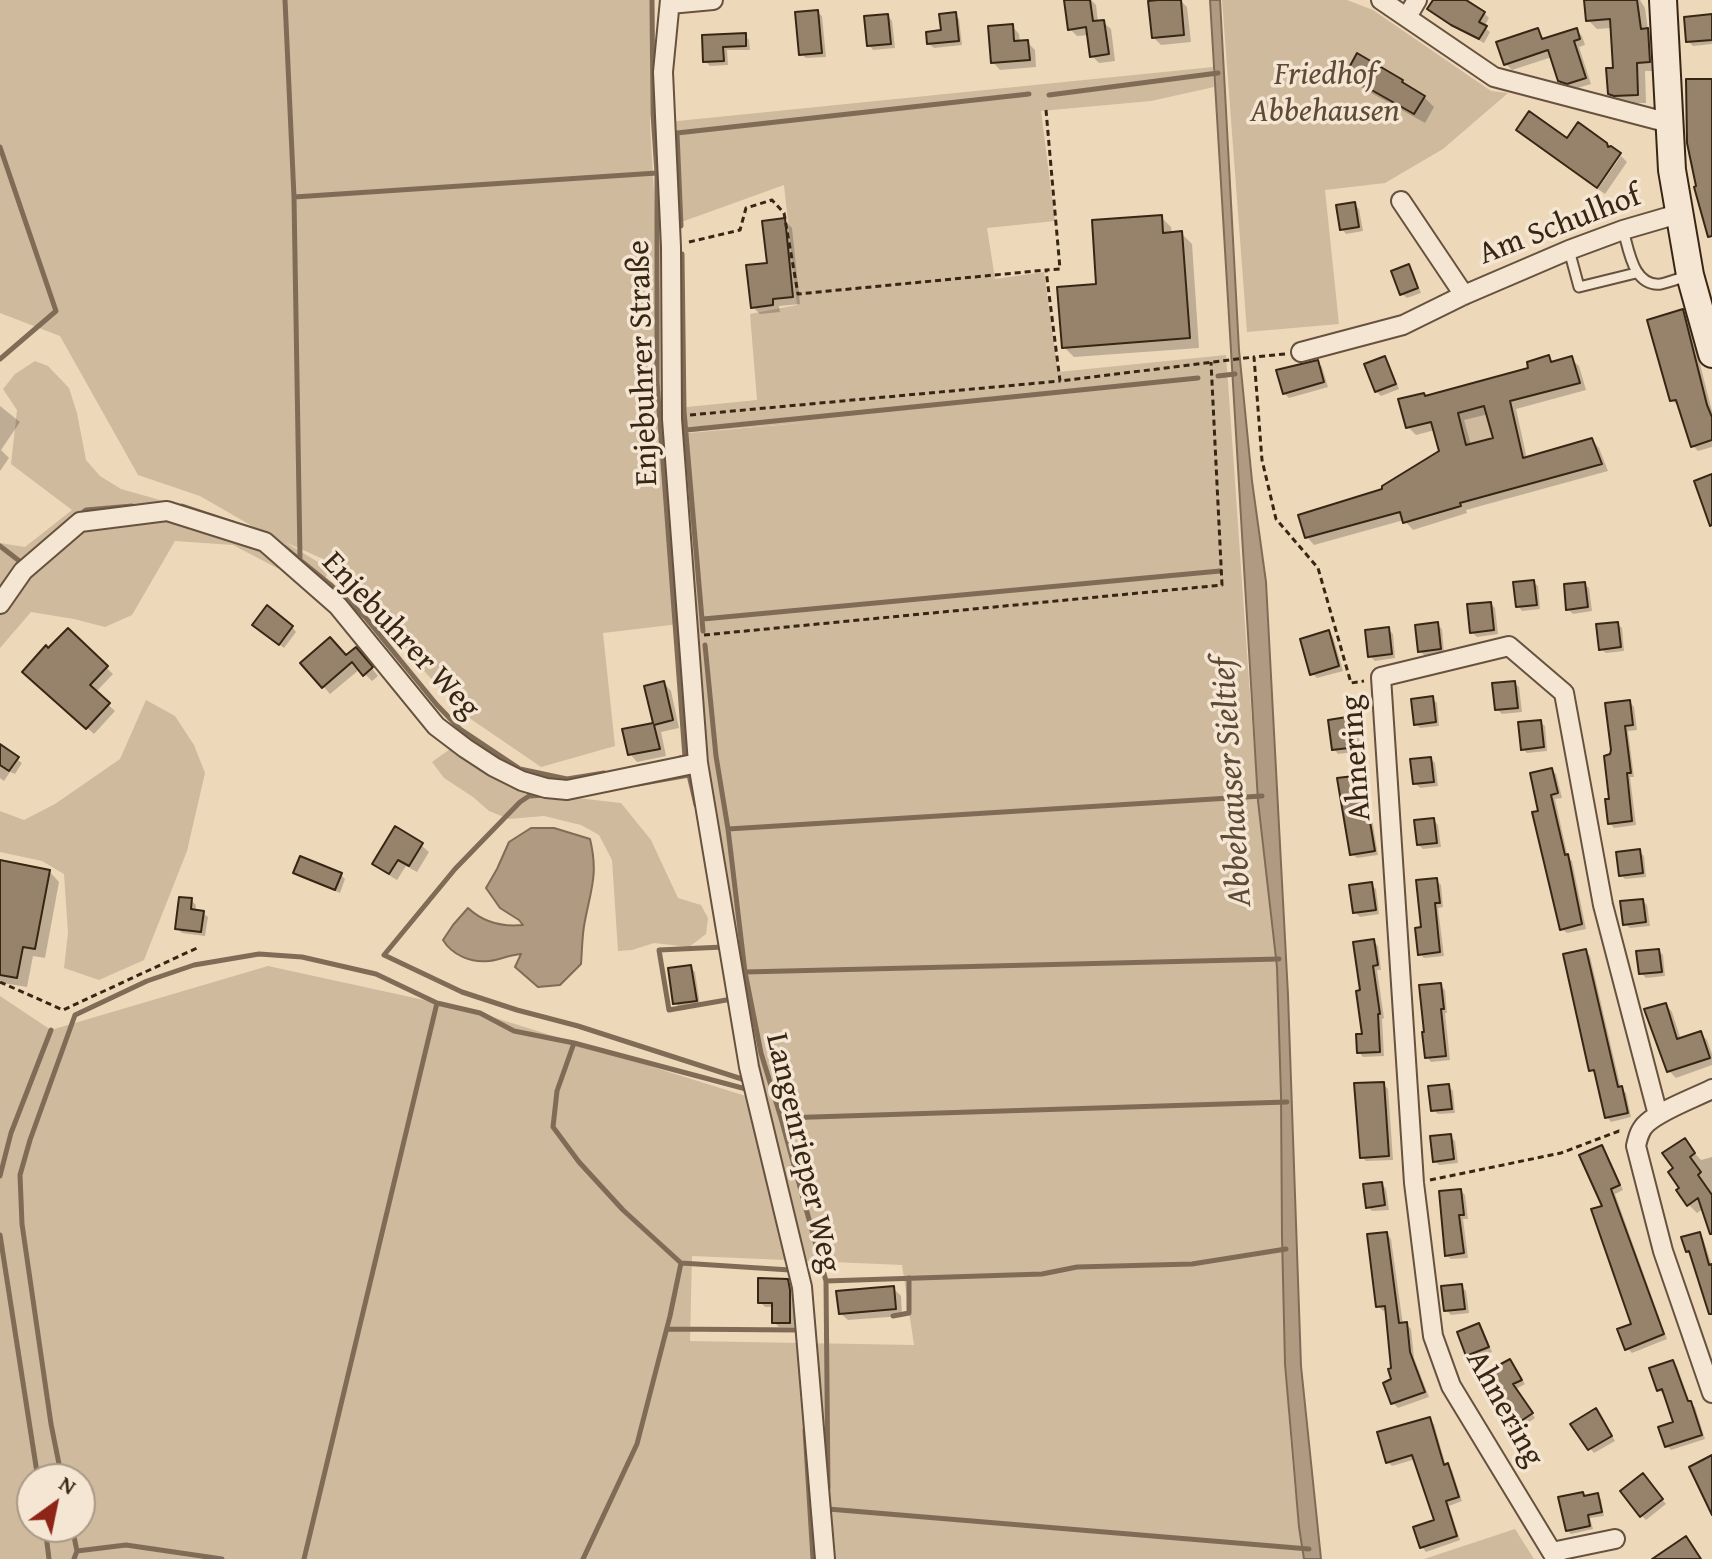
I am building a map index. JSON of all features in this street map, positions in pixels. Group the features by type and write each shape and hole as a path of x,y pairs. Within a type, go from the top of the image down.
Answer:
{"main road":[{"path":"1663,0 1672,170 1678,214 1690,275 1712,354"}],"street":[{"name":"Enjebuhrer Straße","path":"698,763 672,419 671,247 663,72 670,2 713,0"},
{"path":"1381,0 1494,77 1658,120 1669,119"},
{"path":"1407,17 1417,0"},
{"name":"Am Schulhof","path":"1401,201 1464,295"},
{"name":"Am Schulhof","path":"1301,352 1403,325 1569,250 1678,214"},
{"name":"Enjebuhrer Weg","path":"0,604 23,571 80,522 167,511 265,542 338,606 436,726 475,754 522,781 567,790 698,763"},
{"name":"Ahnering","path":"1554,1556 1451,1386 1433,1336 1414,1183 1381,677 1509,646 1564,693 1603,905 1658,1115"},
{"name":"Langenrieper Weg","path":"698,763 749,1067 802,1287 825,1559"},
{"path":"1712,1089 1646,1123 1639,1132 1636,1146 1663,1251 1712,1393"},
{"path":"1554,1556 1615,1539"}],"lane":[{"path":"1623,230 1636,273 1650,283 1659,284 1690,275"},
{"path":"1569,250 1579,287 1636,273"}],"path":[{"path":"671,247 740,230 746,208 772,200 784,213 798,294 1060,269 1046,110"},
{"path":"1046,270 1060,381"},
{"path":"690,415 1060,381 1301,352"},
{"path":"1254,357 1262,460 1276,519 1318,568 1351,683 1381,677"},
{"path":"688,636 1222,585 1211,362"},
{"path":"0,982 63,1010 197,948"},
{"path":"1414,1183 1561,1153 1619,1131 1639,1132"}],"green space":[{"path":"0,0 650,0 650,124 679,624 603,633 615,746 541,767 462,713 323,559 285,542 323,565 328,573 324,580 317,584 233,545 175,541 132,615 105,627 31,612 0,648 0,543 25,547 72,510 11,464 17,410 3,389 15,374 35,361 48,366 69,388 86,460 100,476 121,489 252,526 200,496 138,475 60,336 0,313"},
{"name":"Friedhof Abbehausen","path":"1222,0 1347,0 1373,10 1491,91 1508,93 1443,149 1385,183 1325,190 1339,324 1247,332"},
{"path":"1213,67 1214,87 1151,101 1041,111 1055,221 987,228 995,279 1044,272 1058,372 1226,355 1258,797 1277,972 1288,1413 1304,1559 0,1559 0,996 51,1030 268,966 470,1010 749,1097 716,838 678,434 813,422 679,433 677,408 757,400 750,314 797,305 784,185 673,225 668,122","holes":["692,1256 902,1265 914,1345 690,1341"]},
{"path":"1483,401 1493,438 1466,445 1458,413 1472,409"},
{"path":"146,700 175,716 194,745 205,773 187,851 144,960 99,980 64,968 68,933 64,874 42,861 0,852 0,811 24,820 55,804 120,759"},
{"path":"453,747 542,794 621,803 651,840 678,898 701,905 708,918 706,934 689,947 654,943 618,951 612,860 599,835 581,825 544,816 509,819 489,811 444,778 432,762"},
{"path":"1515,1529 1534,1559 1424,1559"}],"shaded area":[{"path":"1210,0 1220,0 1239,350 1266,582 1288,995 1301,1366 1321,1559 1304,1559 1285,1364 1277,967 1258,801"},
{"path":"531,828 554,828 590,839 593,852 594,874 584,926 581,964 560,985 538,987 515,967 521,954 475,961 457,954 443,940 468,908 494,922 523,925 500,908 486,888 509,842"}],"building":[{"path":"1064,0 1090,0 1093,21 1104,20 1109,54 1090,57 1086,27 1068,30"},
{"path":"1181,0 1184,35 1152,38 1148,1"},
{"path":"1433,0 1466,0 1485,12 1479,22 1487,26 1479,39 1427,9"},
{"path":"1584,0 1637,0 1641,29 1648,28 1650,62 1637,63 1638,95 1608,94 1606,68 1613,68 1610,19 1586,21"},
{"path":"818,10 822,53 799,55 795,12"},
{"path":"956,12 959,41 927,44 926,32 941,30 939,14"},
{"path":"888,14 891,44 867,46 864,16"},
{"path":"1712,14 1712,40 1686,42 1684,17"},
{"path":"1013,24 1014,41 1028,40 1030,60 991,63 988,26"},
{"path":"1538,28 1542,39 1577,28 1580,39 1574,41 1586,78 1567,84 1558,81 1548,50 1504,65 1496,42"},
{"path":"746,33 746,46 723,47 724,61 703,62 702,35"},
{"path":"1357,53 1425,96 1414,114 1345,75"},
{"path":"1686,79 1712,79 1712,236 1708,237 1694,187 1687,143"},
{"path":"1529,111 1567,138 1578,122 1607,143 1608,147 1621,153 1597,188 1516,130"},
{"path":"1355,202 1359,227 1340,230 1336,205"},
{"path":"1162,215 1163,233 1182,231 1190,338 1062,348 1057,287 1096,284 1092,220"},
{"path":"785,218 793,297 773,299 773,305 751,308 746,265 767,263 762,221"},
{"path":"1409,264 1418,288 1400,295 1391,271"},
{"path":"1683,309 1712,417 1712,440 1691,447 1676,400 1670,401 1647,320"},
{"path":"1549,355 1551,362 1572,356 1580,383 1510,401 1523,458 1592,438 1602,464 1460,503 1461,506 1403,523 1400,512 1305,538 1298,515 1382,489 1382,486 1439,451 1431,422 1406,428 1398,399 1424,393 1425,396 1528,368 1527,362","holes":["1484,406 1493,438 1466,445 1458,413"]},
{"path":"1385,356 1396,384 1375,392 1364,364"},
{"path":"1318,360 1324,382 1283,394 1276,370"},
{"path":"1712,474 1712,525 1710,526 1694,481"},
{"path":"1534,580 1537,605 1516,607 1513,582"},
{"path":"1585,582 1588,607 1566,610 1564,584"},
{"path":"1491,602 1494,630 1470,633 1467,604"},
{"path":"267,605 293,626 279,645 252,625"},
{"path":"1438,622 1441,649 1418,652 1415,625"},
{"path":"1618,622 1621,647 1599,650 1596,624"},
{"path":"1389,627 1392,654 1368,657 1365,630"},
{"path":"68,628 108,666 90,685 110,703 86,729 22,672 46,645 48,648"},
{"path":"1329,630 1339,666 1310,675 1300,639"},
{"path":"330,637 346,655 356,647 373,667 363,676 352,662 322,688 300,663"},
{"path":"664,681 673,720 654,725 660,749 628,755 622,729 653,723 644,686"},
{"path":"1515,681 1518,708 1495,710 1492,683"},
{"path":"1433,696 1436,722 1414,725 1411,699"},
{"path":"1630,700 1633,725 1625,726 1631,773 1627,773 1632,821 1608,824 1605,799 1609,799 1604,756 1611,750 1605,703"},
{"path":"1353,716 1357,747 1332,750 1328,720"},
{"path":"1541,720 1544,747 1521,750 1518,722"},
{"path":"0,744 19,757 9,771 0,765"},
{"path":"1431,757 1434,782 1413,784 1410,759"},
{"path":"1552,768 1558,793 1551,795 1565,855 1568,854 1582,924 1560,930 1532,812 1538,811 1530,773"},
{"path":"1362,775 1375,851 1350,855 1337,778"},
{"path":"1434,818 1437,843 1417,845 1414,820"},
{"path":"395,826 423,843 409,866 398,860 389,874 372,864"},
{"path":"1640,849 1643,873 1619,876 1616,852"},
{"path":"300,856 342,873 335,890 293,873"},
{"path":"0,860 50,870 35,949 23,947 17,978 0,975"},
{"path":"1437,878 1440,903 1435,903 1440,952 1418,955 1415,928 1421,927 1416,880"},
{"path":"1372,882 1376,910 1353,913 1349,885"},
{"path":"179,897 192,898 191,909 204,911 201,932 175,929"},
{"path":"1643,899 1646,922 1623,925 1620,901"},
{"path":"1374,939 1378,965 1373,966 1380,1014 1380,1052 1357,1053 1356,1034 1362,1034 1353,942"},
{"path":"1586,949 1618,1087 1622,1086 1628,1113 1605,1118 1594,1070 1589,1071 1563,954"},
{"path":"1659,949 1662,972 1639,974 1636,951"},
{"path":"691,965 697,1001 673,1004 668,968"},
{"path":"1441,983 1446,1056 1425,1058 1419,985"},
{"path":"1666,1003 1677,1039 1701,1031 1710,1058 1667,1072 1644,1009"},
{"path":"1384,1082 1389,1156 1360,1158 1354,1083"},
{"path":"1449,1084 1452,1109 1431,1111 1428,1086"},
{"path":"1451,1134 1454,1159 1433,1162 1430,1136"},
{"path":"1685,1138 1695,1153 1690,1157 1701,1172 1698,1175 1712,1195 1712,1234 1698,1198 1687,1206 1676,1190 1679,1188 1668,1172 1673,1168 1662,1153"},
{"path":"1602,1145 1620,1185 1611,1189 1664,1334 1625,1350 1617,1329 1631,1324 1591,1209 1602,1206 1579,1155"},
{"path":"1382,1182 1385,1205 1366,1208 1363,1184"},
{"path":"1461,1189 1464,1215 1459,1215 1464,1253 1445,1256 1439,1191"},
{"path":"1387,1232 1399,1323 1407,1322 1410,1352 1425,1392 1391,1404 1383,1383 1391,1379 1385,1306 1376,1307 1367,1234"},
{"path":"1700,1232 1709,1265 1712,1264 1712,1314 1709,1314 1689,1251 1686,1252 1681,1237"},
{"path":"758,1278 788,1279 790,1323 772,1323 772,1303 758,1303"},
{"path":"1462,1284 1465,1309 1444,1311 1441,1286"},
{"path":"894,1286 896,1309 839,1314 836,1291"},
{"path":"1479,1323 1489,1347 1466,1356 1457,1332"},
{"path":"1510,1359 1522,1380 1513,1384 1533,1413 1512,1427 1477,1377"},
{"path":"1673,1360 1702,1435 1665,1447 1658,1427 1673,1422 1662,1389 1657,1391 1649,1368"},
{"path":"1596,1408 1612,1436 1588,1450 1570,1424"},
{"path":"1430,1417 1444,1465 1448,1463 1459,1497 1446,1501 1457,1536 1420,1548 1413,1527 1434,1520 1412,1455 1386,1463 1377,1432"},
{"path":"1712,1455 1712,1515 1689,1467"},
{"path":"1643,1473 1663,1499 1640,1517 1620,1491"},
{"path":"1583,1492 1584,1496 1598,1493 1602,1512 1588,1515 1590,1526 1566,1531 1558,1497"},
{"path":"1686,1536 1701,1559 1652,1559"}],"waterway":[{"path":"285,0 294,197 300,558"},
{"path":"652,0 657,173 657,382 685,757 680,758"},
{"path":"1049,95 1218,73"},
{"path":"681,226 677,133 1029,94"},
{"path":"0,147 56,311 0,359"},
{"path":"294,197 657,173"},
{"path":"682,254 684,411 703,631"},
{"path":"1218,376 1235,374"},
{"path":"686,430 1198,378"},
{"path":"80,515 86,510 132,506"},
{"path":"182,506 233,523"},
{"path":"0,546 22,563"},
{"path":"285,548 365,617 460,729 520,769 567,779 604,773"},
{"path":"703,619 1220,571"},
{"path":"705,645 716,756 745,972 761,1053 826,1281 1042,1274 1077,1267 1192,1264 1286,1249"},
{"path":"638,784 689,775 696,805"},
{"path":"545,795 529,796 520,802 455,869 384,955 462,992 745,1080"},
{"name":"Abbehauser Sieltief","path":"728,829 1262,796"},
{"path":"723,947 659,950 669,1010 732,999"},
{"path":"59,1463 22,1224 20,1175 75,1015 147,981 194,965 259,954 302,957 376,974 437,1003 480,1013 514,1031 574,1043 746,1089"},
{"path":"745,972 1279,959"},
{"path":"304,1559 437,1003"},
{"path":"0,1176 11,1133 51,1030"},
{"path":"574,1043 557,1091 553,1127 579,1162 623,1210 681,1263 790,1270 790,1267"},
{"path":"781,1118 1287,1102"},
{"path":"0,1235 36,1463"},
{"path":"583,1559 637,1444 681,1263"},
{"path":"893,1316 909,1313 909,1278"},
{"path":"826,1281 828,1488"},
{"path":"667,1329 800,1332"},
{"path":"805,1430 813,1559"},
{"path":"828,1509 1309,1549"},
{"path":"47,1543 49,1559"},
{"path":"74,1559 75,1543"},
{"path":"77,1551 126,1545 222,1559"}]}
